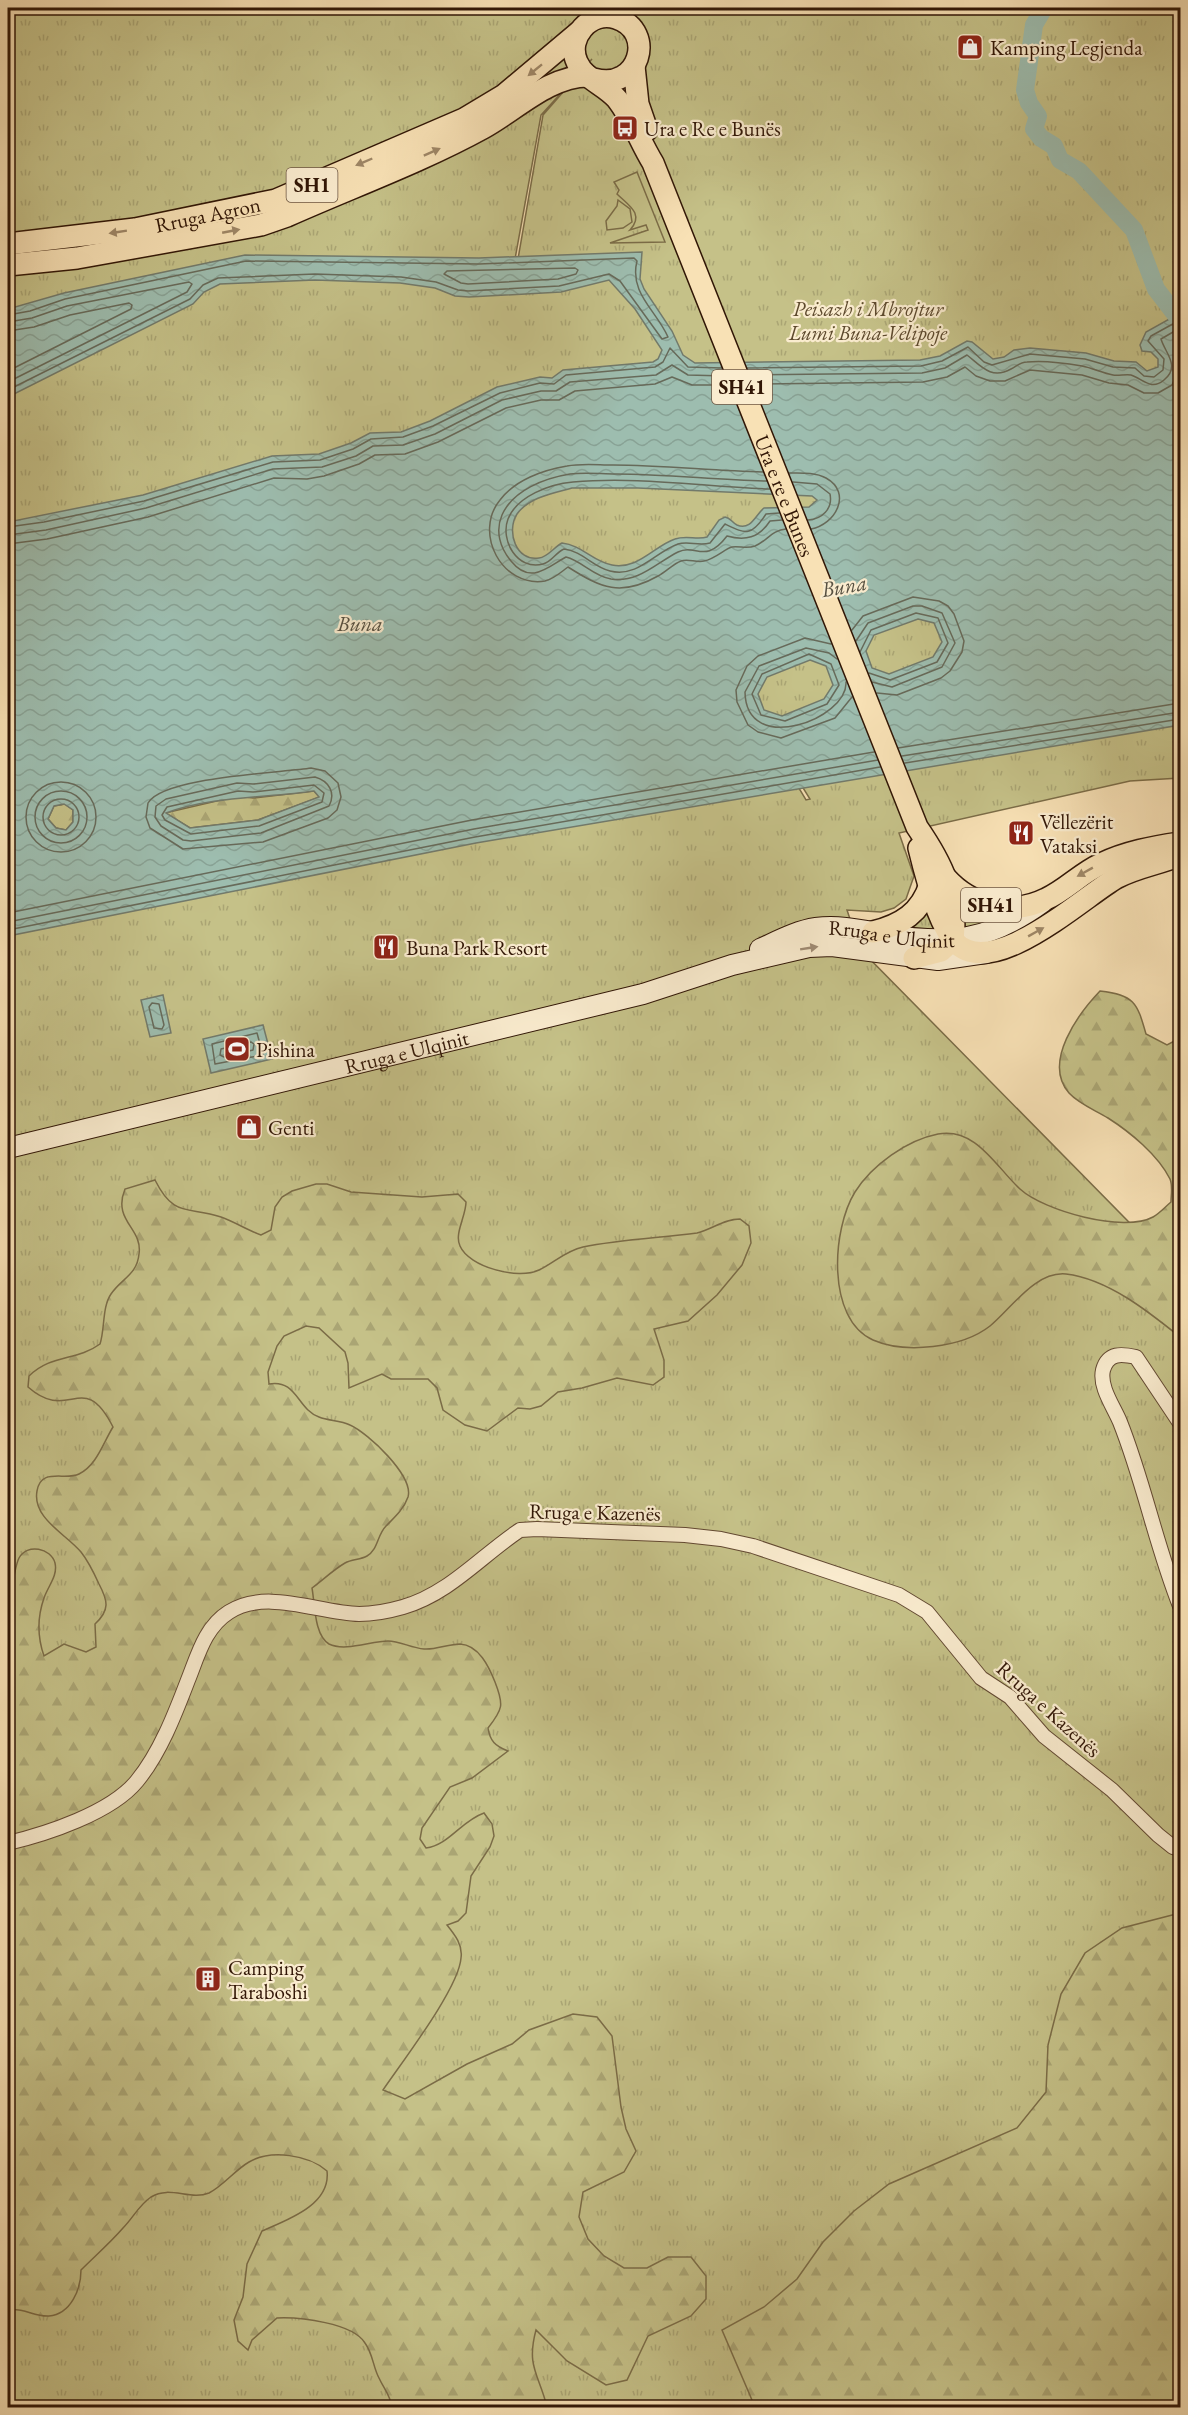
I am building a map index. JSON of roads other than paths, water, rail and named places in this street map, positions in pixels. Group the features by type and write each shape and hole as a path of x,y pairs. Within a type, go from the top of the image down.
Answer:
{"main road":[{"path":"630,8 636,35 639,51 634,66 616,80 591,78 576,59 574,45 588,21 612,17 623,22 636,35"},
{"name":"Rruga Agron","path":"8,244 114,232 276,200 464,119 504,95 588,21"},
{"name":"SH41","path":"634,66 638,104 651,140 653,163"},
{"name":"Rruga Agron","path":"8,265 78,258 279,219 463,138 560,82 591,78"},
{"name":"SH41","path":"591,78 618,101 653,163"},
{"name":"Ura e re e Bunes","path":"653,163 917,827 918,842 937,880"},
{"name":"Rruga e Ulqinit","path":"732,965 759,950 803,931 832,927 922,940 953,940 982,936 1006,926 1075,878 1104,863 1125,854 1180,843"},
{"name":"Rruga e Ulqinit","path":"8,1148 643,994 732,965 819,946 914,958 951,959 986,953 1035,934 1117,878 1180,855"},
{"path":"873,932 898,924 908,918 921,904 937,880"},
{"name":"SH41","path":"937,880 1000,907 1024,906 1047,899"},
{"name":"SH41","path":"937,880 953,940 964,949 986,953"},
{"path":"914,958 941,951 953,940"}],"street":[{"path":"1180,1423 1136,1357 1120,1354 1110,1358 1103,1370 1103,1383 1120,1424 1158,1549 1180,1606"},
{"name":"Rruga e Kazenës","path":"8,1843 33,1837 88,1814 117,1800 137,1782 157,1749 209,1630 232,1610 269,1602 360,1614 405,1606 441,1590 520,1530 537,1529 685,1535 721,1539 753,1546 899,1595 927,1612 981,1678 1010,1697 1044,1736 1112,1790 1158,1835 1173,1847 1180,1849"}],"water":[{"name":"Buna","path":"642,252 640,279 644,289 672,331 683,355 695,363 920,360 940,356 967,341 972,342 993,359 1004,357 1014,350 1030,348 1086,353 1114,361 1136,362 1147,371 1158,367 1158,359 1151,352 1142,351 1140,345 1146,332 1180,313 1180,725 476,843 8,936 8,522 143,495 272,456 319,454 351,443 370,433 401,432 430,421 497,387 540,377 552,378 563,370 653,362 658,359 662,350 635,309 609,280 561,292 469,297 455,296 435,288 400,283 315,280 220,284 204,292 193,304 8,397 8,309 64,293 245,255 479,258","holes":["572,488 638,488 812,496 817,500 809,507 764,508 746,526 737,525 725,517 719,520 707,537 675,539 638,561 621,566 599,561 569,544 562,543 539,558 531,558 519,550 513,536 517,514 528,503","918,619 934,623 942,642 933,657 889,674 872,668 866,651 874,635","810,660 826,666 833,685 824,699 782,716 764,710 758,694 767,677","314,791 319,797 258,820 190,828 166,813 202,803","64,804 73,810 73,822 66,830 56,828 48,819 54,806"]},
{"path":"163,995 171,1033 150,1037 141,1000"},
{"name":"Pishina","path":"263,1025 272,1059 211,1073 203,1039"}],"waterway":[{"path":"1044,8 1034,25 1025,90 1029,103 1038,116 1034,129 1041,138 1054,146 1060,160 1079,171 1134,230 1156,289 1176,315"}],"place":[{"name":"Kamping Legjenda","path":"970,47"},
{"name":"Ura e Re e Bunës","path":"625,128"},
{"name":"Vëllezërit Vataksi","path":"1021,833"},
{"name":"Buna Park Resort","path":"386,947"},
{"name":"Pishina","path":"237,1049"},
{"name":"Genti","path":"249,1127"},
{"name":"Camping Taraboshi","path":"208,1979"}],"park label":[{"name":"Peisazh i Mbrojtur Lumi Buna-Velipoje","path":"868,320"}]}
